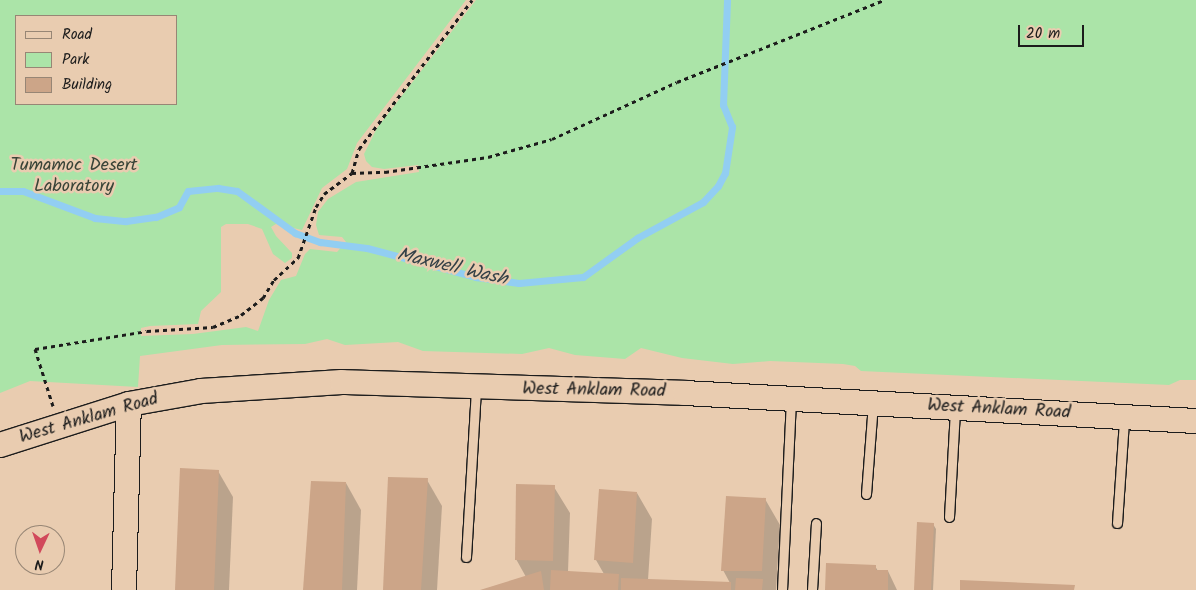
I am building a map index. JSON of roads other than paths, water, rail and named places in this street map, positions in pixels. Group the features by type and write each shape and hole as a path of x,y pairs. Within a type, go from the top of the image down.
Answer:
{"main road":[{"name":"West Anklam Road","path":"0,445 59,424 129,404 201,391 342,382 791,399 1196,421"},
{"path":"124,590 129,404"}],"lane":[{"path":"466,557 476,388"},
{"path":"782,590 791,399"},
{"path":"866,494 873,404"},
{"path":"949,517 955,408"},
{"path":"1117,523 1124,417"},
{"path":"812,590 816,523"}],"waterway":[{"name":"Maxwell Wash","path":"0,191 23,191 95,218 126,221 156,217 179,207 188,191 218,188 237,191 295,233 320,242 367,248 476,277 519,283 583,277 637,238 703,202 718,186 725,173 732,127 723,105 727,0"}],"park label":[{"name":"Tumamoc Desert Laboratory","path":"74,177"}]}
